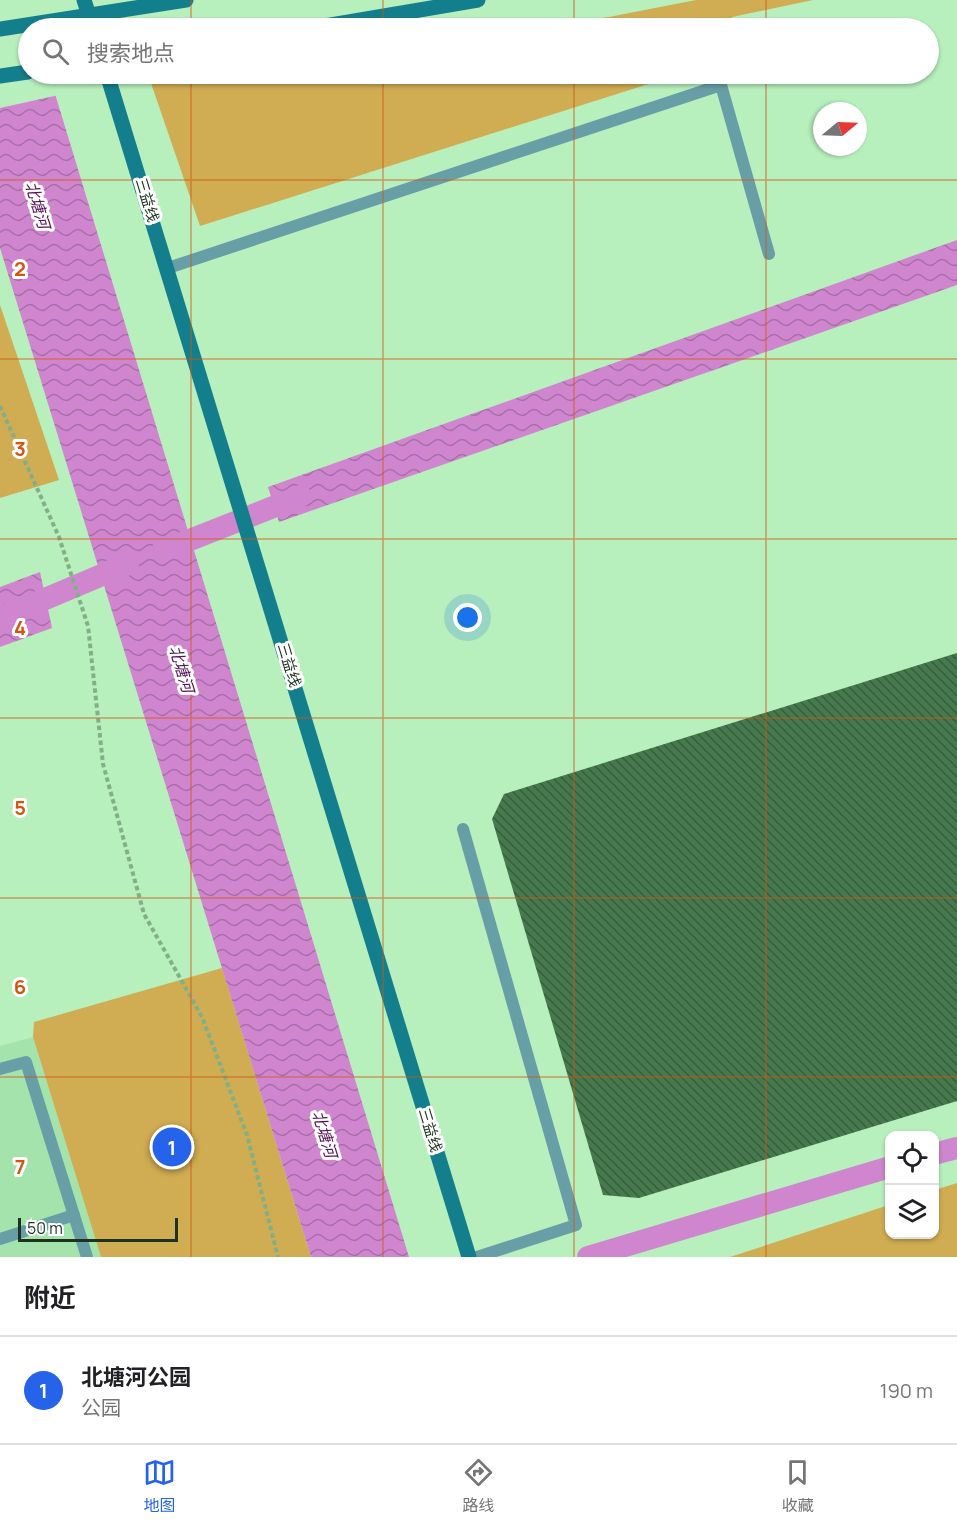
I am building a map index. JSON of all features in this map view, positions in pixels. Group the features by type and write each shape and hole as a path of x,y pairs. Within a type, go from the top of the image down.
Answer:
{"street":[{"path":"84,0 90,18"},
{"path":"71,18 186,0"},
{"path":"372,18 478,0"},
{"path":"0,29 18,26"},
{"path":"0,76 18,73"},
{"name":"三益线","path":"110,84 232,474 469,1257"}],"lane":[{"path":"168,268 721,85 770,254"},
{"path":"463,829 576,1225 477,1257"},
{"path":"0,1069 26,1062 87,1257"},
{"path":"0,1239 74,1215"}],"path":[{"path":"0,406 59,537 88,626 103,764 144,914 202,1017 247,1136 278,1257"}],"shaded area":[{"path":"696,0 813,0 732,18 602,18"},
{"path":"151,84 648,84 200,226"},
{"path":"0,305 59,480 0,498"},
{"path":"222,968 311,1257 101,1257 33,1037 34,1022"},
{"path":"33,1037 101,1257 0,1257 0,1046"},
{"path":"957,1183 957,1257 730,1257 885,1206 885,1239 939,1239 939,1189"}],"water":[{"name":"北塘河","path":"0,0 18,18 18,84 52,84 409,1257 311,1257 0,248"},
{"path":"957,240 957,285 279,522 268,487"},
{"path":"40,572 52,628 0,647 0,587"}],"pier":[{"path":"0,0 30,0 35,18 18,18 18,84 55,84 59,95 0,108"}],"building":[{"path":"957,653 957,1101 639,1198 603,1195 492,819 504,794"}],"waterway":[{"path":"162,551 301,496"},
{"path":"0,618 128,564"},
{"path":"939,1153 957,1148"},
{"path":"588,1257 885,1168"}],"place":[{"name":"北塘河公园","path":"172,1147"}]}
